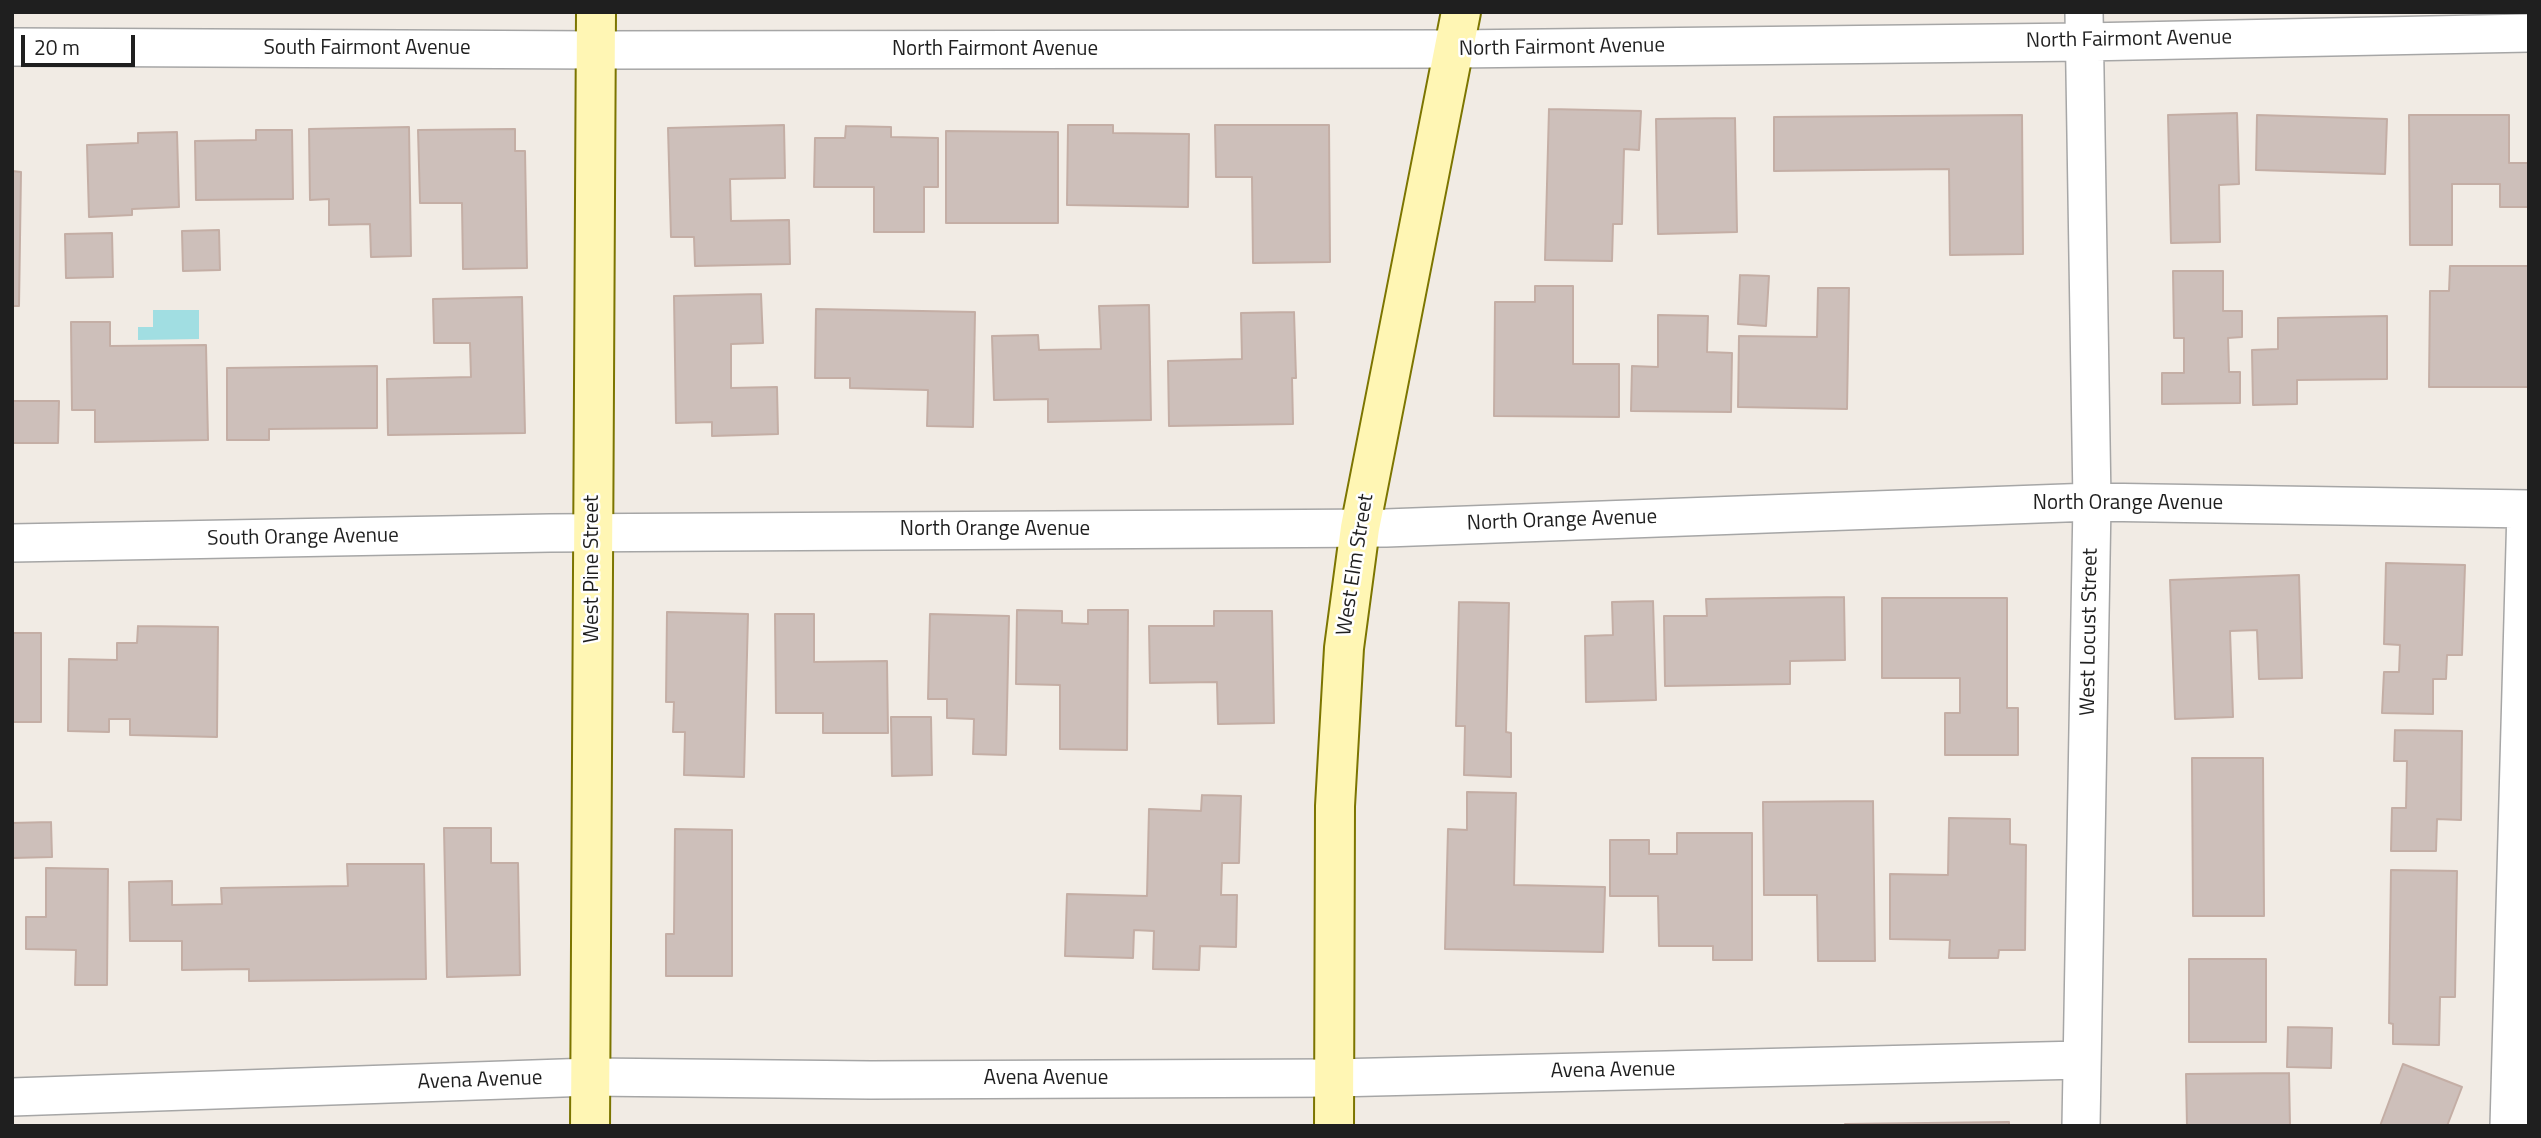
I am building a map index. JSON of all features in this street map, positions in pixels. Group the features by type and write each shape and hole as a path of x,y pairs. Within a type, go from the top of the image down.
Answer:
{"street":[{"name":"West Pine Street","path":"590,1126 596,12"},
{"name":"West Elm Street","path":"1334,1126 1335,806 1344,648 1360,528 1461,12"},
{"name":"North Fairmont Avenue","path":"596,50 1454,49 2084,27 2529,33"},
{"name":"West Locust Street","path":"2081,1126 2092,502 2084,27"},
{"name":"South Fairmont Avenue","path":"12,47 596,50"},
{"name":"North Orange Avenue","path":"594,532 1360,528 2092,502 2527,509"},
{"path":"2509,1126 2527,509"},
{"name":"South Orange Avenue","path":"12,543 594,532"},
{"name":"Avena Avenue","path":"12,1097 590,1077 871,1080 1334,1078 2081,1060"}],"water":[{"path":"153,310 199,310 199,339 138,340 138,327 153,327"}],"building":[{"path":"1549,109 1641,111 1639,150 1624,149 1622,224 1613,224 1612,261 1545,260"},
{"path":"2237,113 2239,184 2219,185 2220,242 2171,243 2168,115"},
{"path":"2022,115 2023,254 1950,255 1949,169 1774,171 1774,117"},
{"path":"2257,115 2387,119 2385,174 2256,170"},
{"path":"2409,115 2509,115 2509,163 2529,163 2529,207 2500,207 2500,184 2452,184 2452,245 2410,245"},
{"path":"1735,118 1737,232 1658,234 1656,119"},
{"path":"784,125 785,178 730,179 731,221 789,220 790,264 695,266 694,237 671,237 668,128"},
{"path":"1068,125 1113,125 1113,133 1189,134 1188,207 1067,205"},
{"path":"1215,125 1329,125 1330,262 1253,263 1252,177 1216,177"},
{"path":"846,126 891,127 891,137 938,138 938,187 924,187 924,232 874,232 874,187 814,187 815,138 845,138"},
{"path":"409,127 411,256 371,257 370,224 329,225 329,199 310,200 309,129"},
{"path":"515,129 515,151 525,151 527,268 463,269 462,203 420,203 418,130"},
{"path":"256,130 292,130 293,199 196,200 195,141 256,140"},
{"path":"946,131 1058,132 1058,223 946,223"},
{"path":"177,132 179,207 132,209 132,215 89,217 87,145 138,143 138,133"},
{"path":"12,171 21,172 19,306 12,306"},
{"path":"219,230 220,270 183,271 182,231"},
{"path":"112,233 113,277 66,278 65,234"},
{"path":"2450,266 2529,266 2529,387 2429,387 2430,291 2449,291"},
{"path":"2173,271 2223,271 2223,311 2242,311 2242,337 2228,338 2229,372 2240,372 2240,403 2162,404 2162,373 2184,373 2184,338 2174,338"},
{"path":"1740,275 1769,276 1766,326 1738,324"},
{"path":"1535,286 1573,286 1573,364 1619,364 1619,417 1494,416 1495,302 1535,302"},
{"path":"1818,288 1849,288 1847,409 1738,407 1739,336 1817,337"},
{"path":"761,294 763,343 731,344 731,388 777,387 778,434 712,436 712,422 676,423 674,296"},
{"path":"522,297 525,433 388,435 387,379 471,377 470,343 434,343 433,299"},
{"path":"1149,305 1151,420 1048,422 1048,399 994,400 992,336 1038,335 1039,350 1101,349 1099,306"},
{"path":"816,309 975,312 973,427 927,426 928,390 850,388 850,378 815,378"},
{"path":"1294,312 1296,378 1292,378 1293,424 1169,426 1168,361 1242,359 1241,313"},
{"path":"1658,315 1708,316 1707,352 1732,353 1731,412 1631,411 1632,366 1658,367"},
{"path":"2387,316 2387,379 2297,380 2297,404 2253,405 2252,350 2278,349 2278,318"},
{"path":"71,322 110,322 110,346 206,345 208,440 95,442 95,410 72,410"},
{"path":"377,366 377,428 269,429 269,440 227,440 227,368"},
{"path":"12,401 59,401 58,443 12,443"},
{"path":"2386,563 2465,565 2462,655 2447,655 2446,679 2433,679 2433,714 2382,713 2384,672 2399,672 2400,645 2384,644"},
{"path":"2299,575 2302,678 2259,679 2257,630 2230,631 2233,717 2175,719 2170,580"},
{"path":"1844,597 1845,660 1790,661 1790,684 1665,686 1664,616 1707,616 1706,599"},
{"path":"1882,598 2007,598 2007,708 2018,708 2018,755 1945,755 1945,713 1960,713 1960,678 1882,678"},
{"path":"1653,601 1656,700 1586,702 1585,636 1613,635 1612,602"},
{"path":"1459,602 1509,603 1506,732 1511,733 1511,777 1464,775 1465,726 1456,726"},
{"path":"1017,610 1062,611 1062,623 1088,624 1088,610 1128,610 1127,750 1060,749 1060,685 1016,684"},
{"path":"1214,611 1272,611 1274,723 1218,724 1217,682 1150,683 1149,626 1214,626"},
{"path":"667,612 748,614 744,777 684,775 685,732 673,732 674,702 666,702"},
{"path":"775,614 814,614 814,662 887,661 888,733 823,733 823,713 776,713"},
{"path":"930,614 1009,616 1006,755 973,754 974,719 947,718 947,699 928,699"},
{"path":"138,626 218,627 217,737 130,735 130,719 109,719 109,732 68,731 69,659 117,660 117,643 137,643"},
{"path":"12,633 41,633 41,722 12,722"},
{"path":"891,717 931,717 932,775 892,776"},
{"path":"2395,730 2462,731 2461,820 2437,819 2436,851 2391,851 2392,808 2406,808 2407,761 2394,761"},
{"path":"2192,758 2263,758 2264,916 2193,916"},
{"path":"1467,792 1516,793 1514,885 1605,887 1603,952 1445,949 1448,829 1467,830"},
{"path":"1202,795 1241,796 1239,863 1222,863 1221,895 1237,895 1236,947 1200,946 1199,970 1153,969 1154,931 1134,930 1133,958 1065,956 1067,894 1147,896 1149,809 1201,811"},
{"path":"1873,801 1875,961 1818,961 1817,895 1764,895 1763,802"},
{"path":"1949,818 2010,819 2010,844 2026,845 2025,950 1999,950 1998,958 1949,958 1950,940 1890,939 1890,874 1948,875"},
{"path":"51,822 52,857 12,858 12,823"},
{"path":"444,828 491,828 491,863 518,863 520,975 447,977"},
{"path":"675,829 732,830 732,976 666,976 666,934 674,934"},
{"path":"1677,833 1752,833 1752,960 1713,960 1713,946 1659,946 1658,896 1610,896 1610,840 1649,840 1649,854 1677,854"},
{"path":"347,864 424,864 426,979 249,981 249,969 182,970 182,941 130,941 129,882 172,881 172,905 222,904 221,888 348,886"},
{"path":"46,868 108,869 107,985 75,985 76,950 26,949 26,917 46,917"},
{"path":"2391,870 2457,871 2455,997 2440,997 2439,1045 2393,1044 2393,1024 2389,1023"},
{"path":"2189,959 2266,959 2266,1042 2189,1042"},
{"path":"2288,1027 2332,1028 2331,1068 2287,1067"},
{"path":"2403,1064 2462,1087 2447,1126 2380,1126"},
{"path":"2289,1073 2290,1126 2187,1126 2186,1074"},
{"path":"2009,1122 2009,1126 1845,1126 1845,1124"}]}
